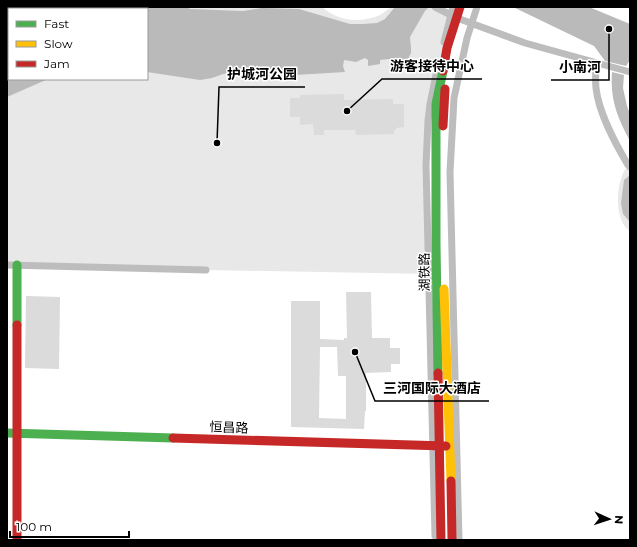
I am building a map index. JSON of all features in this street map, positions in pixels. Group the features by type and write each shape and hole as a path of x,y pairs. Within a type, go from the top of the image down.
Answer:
{"main road":[{"name":"湖铁路","path":"441,540 436,446 436,104 446,48 460,7"},
{"name":"湖铁路","path":"452,540 442,186 444,93 453,52 456,17 466,7"},
{"path":"17,265 12,433 17,540"},
{"name":"恒昌路","path":"12,433 450,446"}],"street":[{"path":"453,7 456,17"},
{"path":"459,540 450,172 454,98 467,38 477,7"},
{"path":"436,8 456,17 525,42 630,72"},
{"path":"596,63 596,87 599,102 614,139 630,167"},
{"path":"7,265 206,270"},
{"path":"436,446 436,540"}],"shaded area":[{"path":"414,6 436,8 450,15 428,121 429,274 7,265 7,17 8,80 148,80 148,8 81,8 322,7 328,12 342,18 350,20 365,20 380,15 389,8"},
{"path":"187,7 190,9 243,11 262,8 299,9 350,24 363,24 377,23 385,19 395,7 429,7 425,11 410,37 411,53 408,59 398,62 398,58 380,60 380,64 368,66 368,60 365,58 356,62 344,60 343,66 345,72 295,75 260,68 223,74 200,80 148,72 148,8 96,8"},
{"path":"513,7 589,7 630,24 630,60 626,66 605,61 594,46"},
{"path":"8,22 8,80 46,80 7,97"},
{"path":"612,72 624,75 623,88 630,114 630,141 615,108 612,91"},
{"path":"628,165 630,167 630,231 625,227 622,221 618,207 619,185 621,177"},
{"path":"630,175 630,222 623,214 621,203 624,180"}],"building":[{"path":"344,94 344,100 393,99 393,104 404,104 404,127 396,128 396,130 394,130 394,134 356,135 355,130 324,130 324,135 314,135 313,124 300,125 300,117 290,117 290,98 300,98 300,95"},
{"path":"346,292 371,292 372,338 390,338 390,348 400,348 400,364 391,364 391,372 366,373 366,411 364,429 291,427 291,301 320,301 320,339 344,340 344,338 347,338","holes":["320,347 337,347 338,376 346,376 346,419 319,418"]},
{"path":"26,296 60,297 59,369 25,368"}],"traffic: fast":[{"path":"438,373 436,104 443,71"},
{"path":"17,265 17,325"},
{"path":"7,433 173,438"}],"traffic: slow":[{"path":"444,289 451,481"}],"traffic: jam":[{"path":"443,71 447,48 460,7"},
{"path":"443,126 445,89"},
{"path":"17,325 17,540"},
{"path":"438,373 441,540"},
{"path":"173,438 446,446"},
{"path":"451,481 452,540"}],"place":[{"name":"小南河","path":"609,29"},
{"name":"游客接待中心","path":"347,111"},
{"name":"护城河公园","path":"217,143"},
{"name":"三河国际大酒店","path":"355,352"}]}
